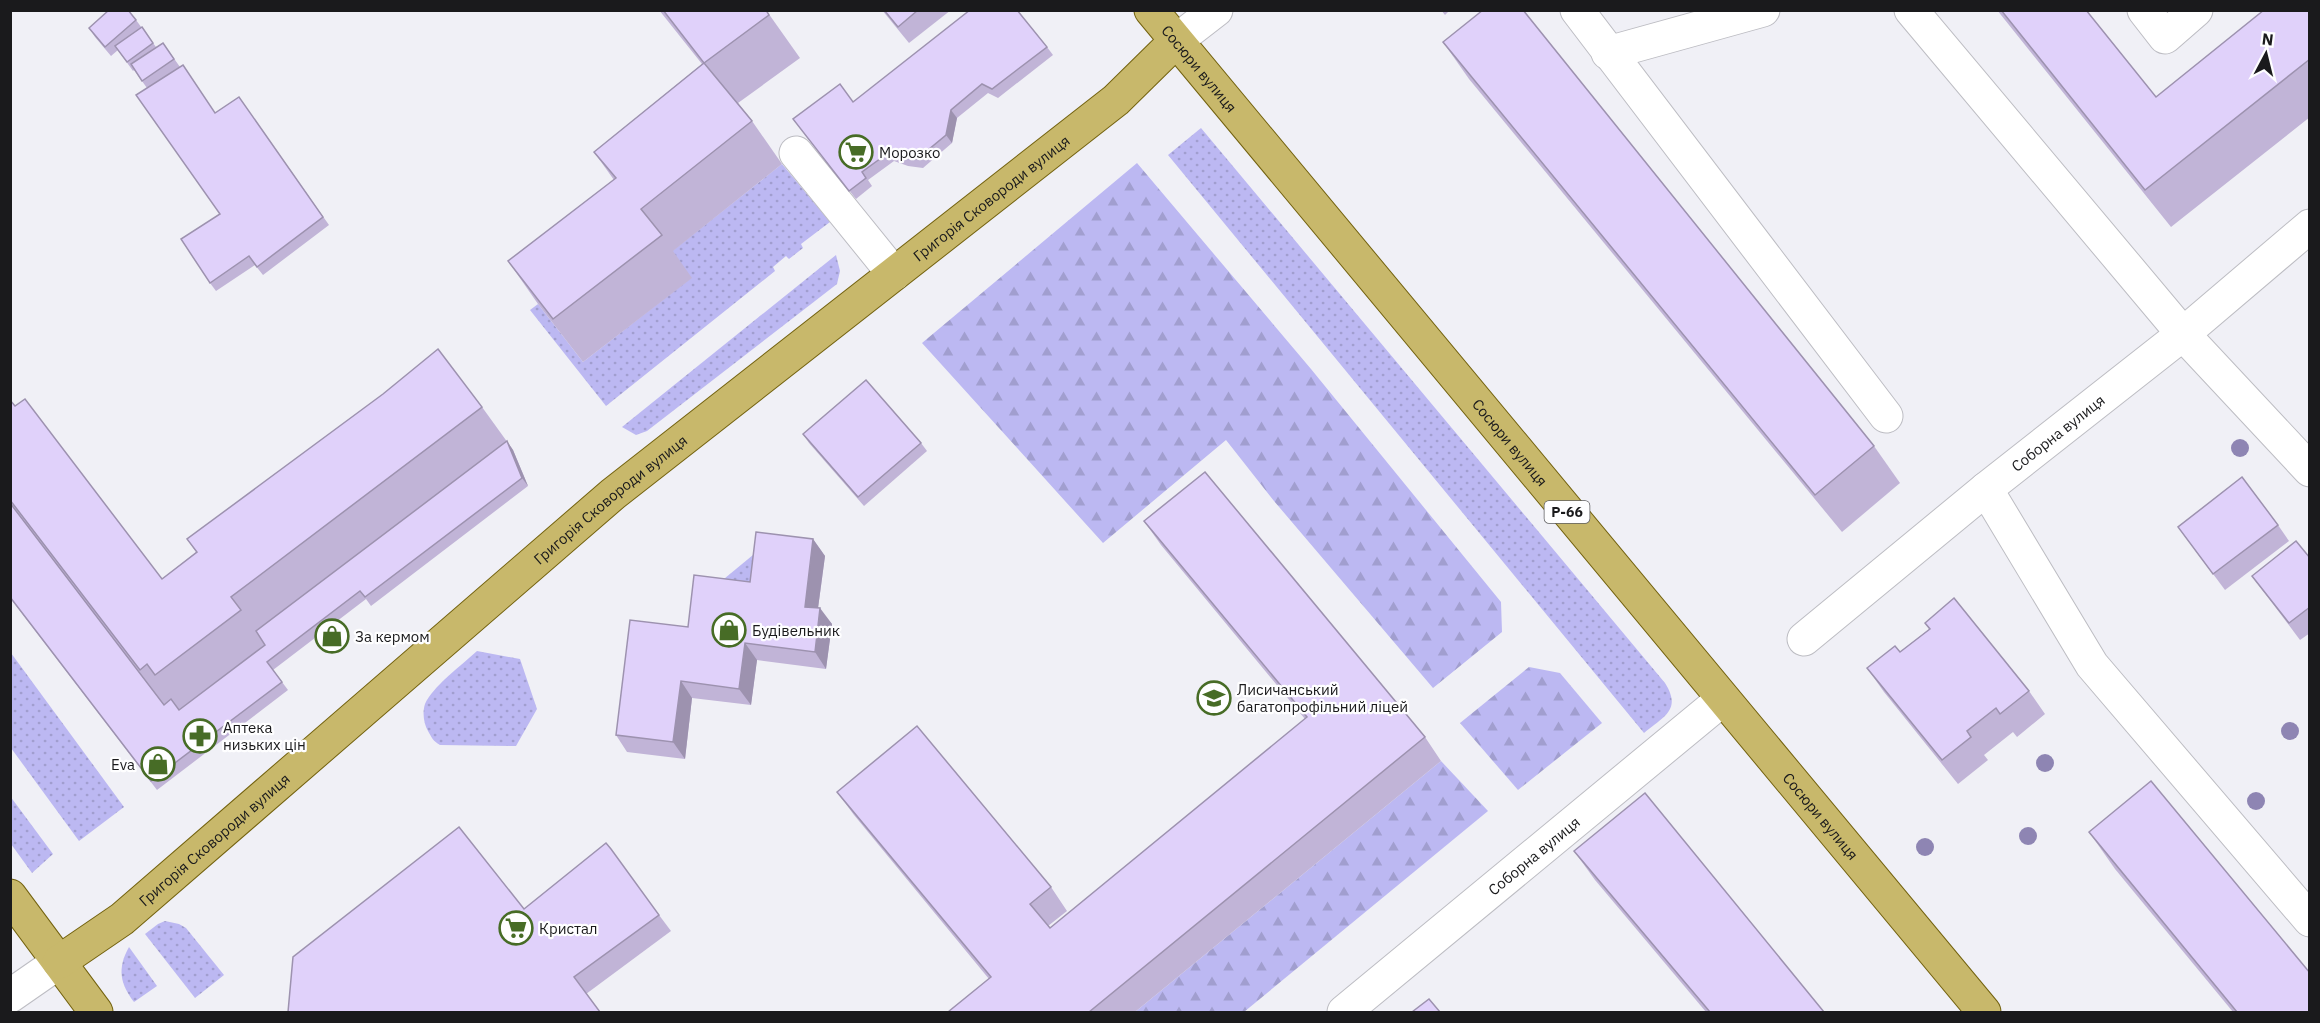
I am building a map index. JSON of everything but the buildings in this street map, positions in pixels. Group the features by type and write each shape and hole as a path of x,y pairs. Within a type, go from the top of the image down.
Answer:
{"main road":[{"name":"Сосюри вулиця","path":"1151,10 1984,1012"},
{"name":"Григорія Сковороди вулиця","path":"59,962 122,919 613,494 1116,100 1176,41"},
{"path":"10,896 96,1012"}],"street":[{"name":"Григорія Сковороди вулиця","path":"1176,41 1215,10"},
{"path":"1576,10 1886,416"},
{"path":"1608,53 1763,10"},
{"path":"1911,10 2183,334 2310,470"},
{"path":"2144,10 2165,37 2196,10"},
{"path":"796,153 894,274"},
{"name":"Соборна вулиця","path":"1804,639 1986,489 2183,334 2310,226"},
{"path":"1986,489 2092,665 2310,920"},
{"name":"Соборна вулиця","path":"1344,1012 1723,699"},
{"name":"Григорія Сковороди вулиця","path":"10,996 59,962"}],"green space":[{"path":"1201,128 1665,683 1670,692 1671,706 1664,717 1644,733 1168,155"},
{"path":"1137,163 1311,369 1501,602 1502,632 1433,688 1274,501 1226,440 1103,543 922,343"},
{"path":"782,164 830,222 801,244 803,248 789,259 786,256 773,267 775,271 606,406 530,310 538,304 583,362 691,278 671,252"},
{"path":"836,255 840,271 837,284 647,431 636,435 622,427"},
{"path":"759,550 755,593 713,588"},
{"path":"477,651 520,659 537,709 516,746 440,745 433,739 427,728 424,711 429,697 441,683"},
{"path":"11,653 124,807 79,841 11,748"},
{"path":"1529,667 1560,673 1602,723 1518,790 1460,723"},
{"path":"1441,761 1488,811 1244,1012 1135,1012"},
{"path":"10,796 53,854 32,873 11,844"},
{"path":"165,921 186,928 224,975 195,998 145,934"},
{"path":"129,947 157,986 134,1002 126,989 122,976 123,962"}],"place":[{"name":"Морозко","path":"856,152"},
{"name":"Будівельник","path":"729,630"},
{"name":"За кермом","path":"332,636"},
{"name":"Лисичанський багатопрофільний ліцей","path":"1214,698"},
{"name":"Аптека низьких цін","path":"200,736"},
{"name":"Eva","path":"158,764"},
{"name":"Кристал","path":"516,928"}]}
